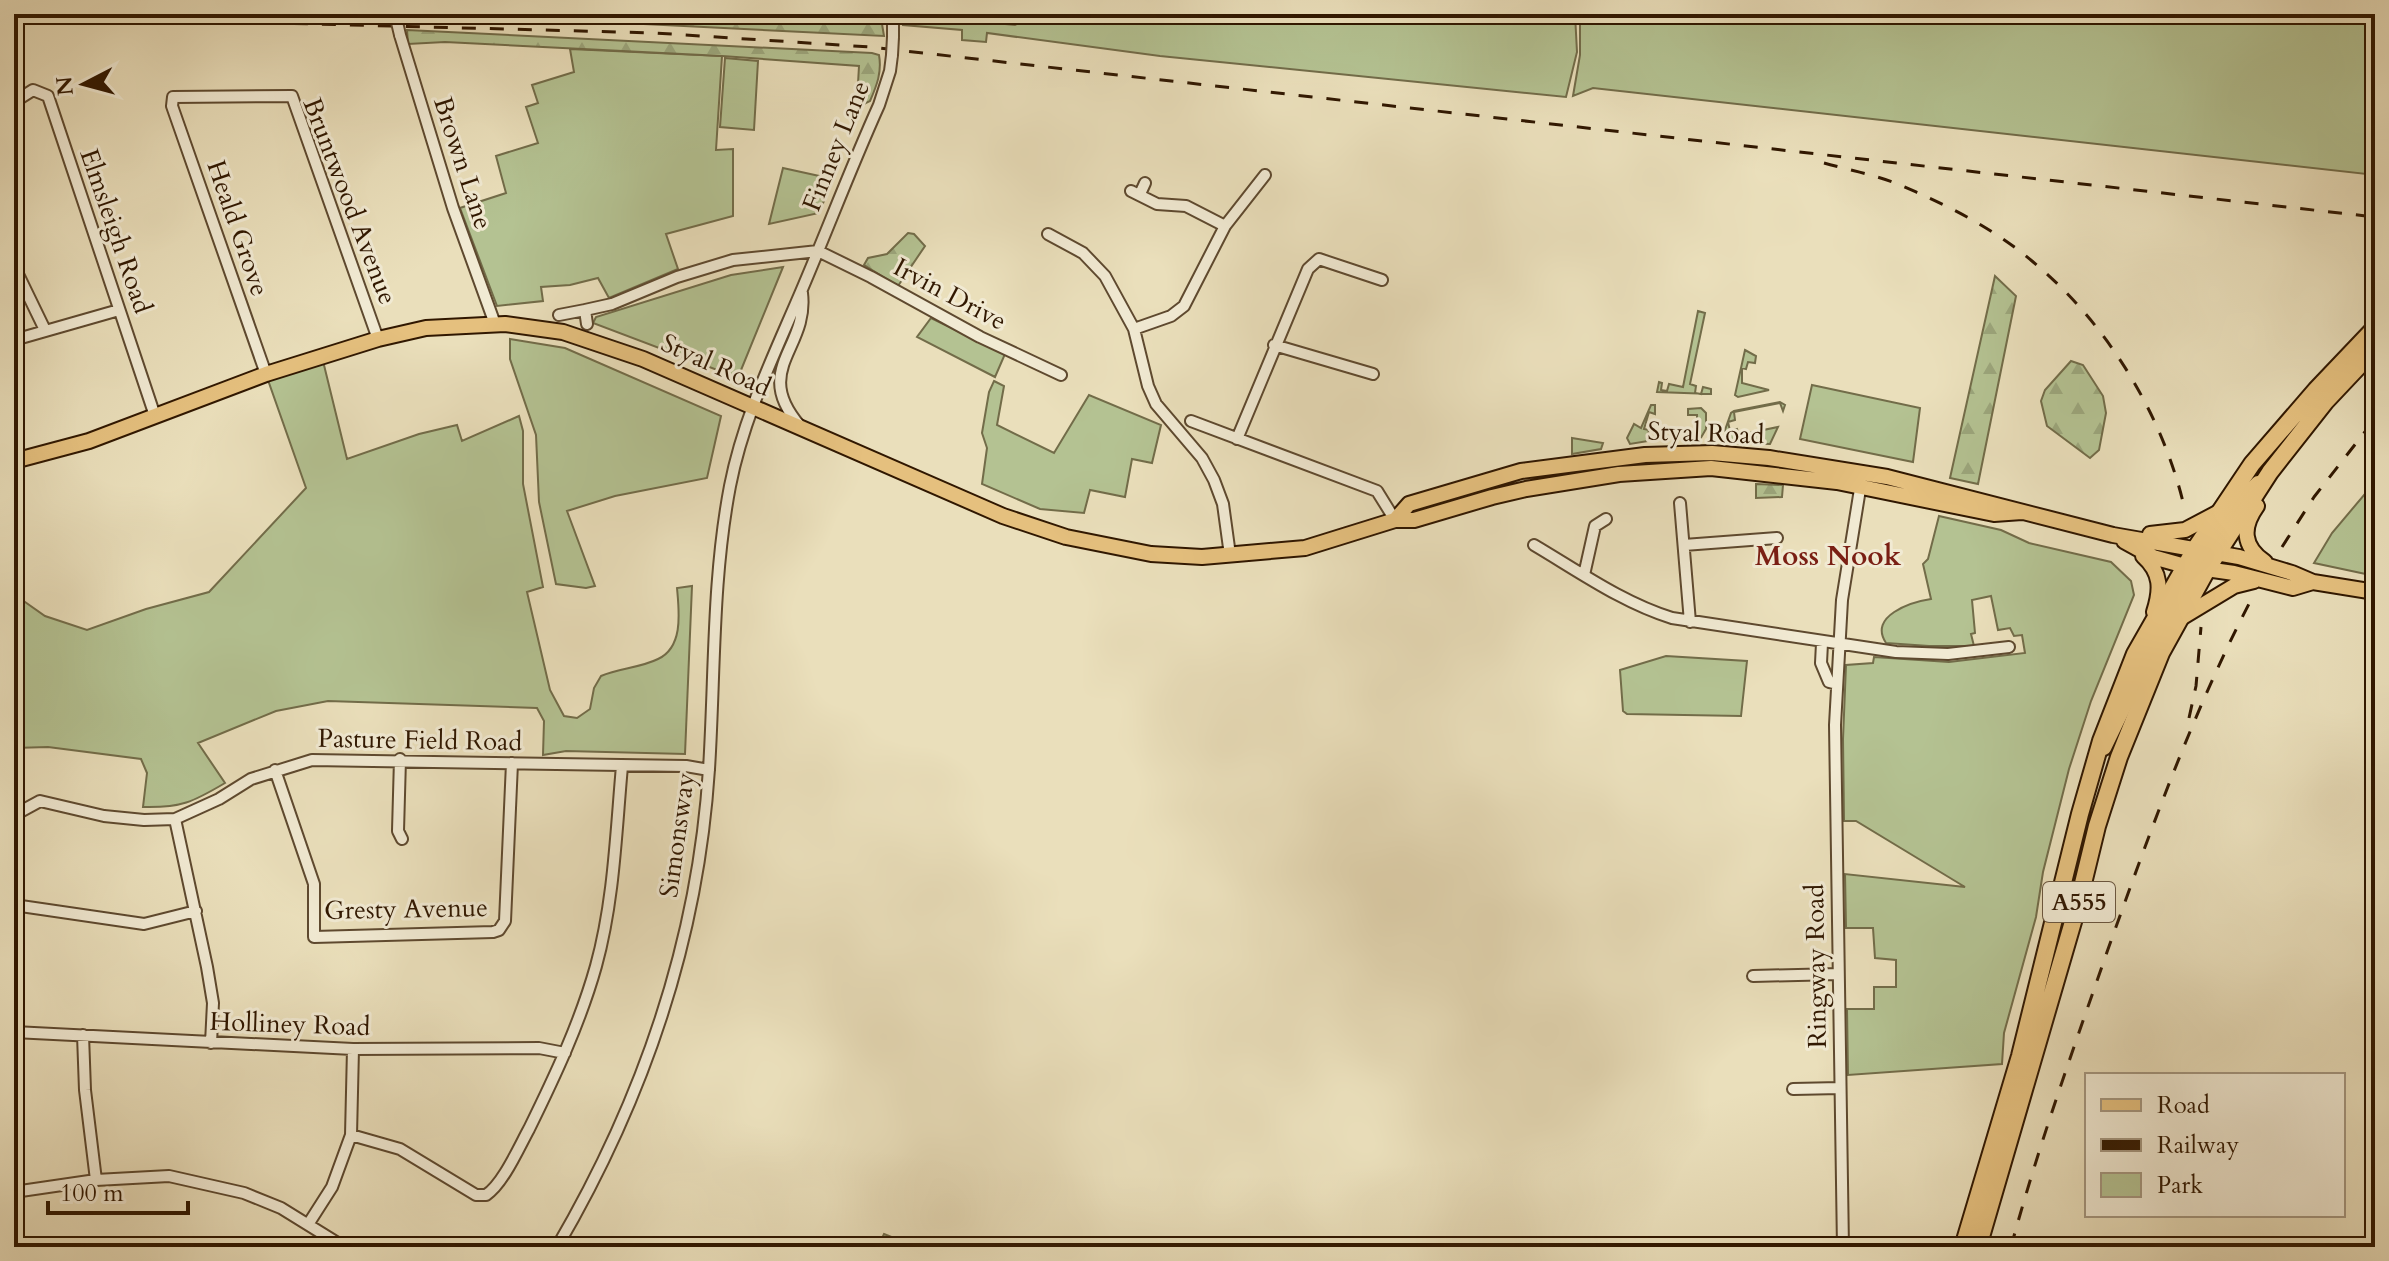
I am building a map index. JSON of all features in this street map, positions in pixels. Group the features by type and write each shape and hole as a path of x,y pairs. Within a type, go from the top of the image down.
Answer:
{"highway":[{"name":"A555","path":"1978,1247 2042,1034 2097,826 2119,757 2161,653 2179,619 2219,512 2282,429 2375,328"},
{"name":"A555","path":"1963,1247 2020,1056 2095,766 2121,687 2149,628 2317,412 2375,349"}],"main road":[{"name":"Styal Road","path":"14,461 89,441 266,374 378,339 426,328 495,324 563,332 643,359 1003,516 1066,537 1151,554 1202,557 1305,548 1395,520 1414,520 1526,489 1646,472 1735,469 1862,480 1994,514 2022,512 2113,535 2153,557 2269,566 2313,582 2375,592"},
{"path":"2269,566 2254,553 2245,533 2248,519 2261,501 2270,472"},
{"name":"A555","path":"2113,535 2185,530 2219,512"},
{"name":"A555","path":"2113,535 2145,557 2158,578 2160,593 2149,628"},
{"name":"Styal Road","path":"2201,559 2259,580 2293,588 2313,582"},
{"name":"A555","path":"2095,766 2121,718 2169,611 2201,559"},
{"path":"2179,619 2234,586 2259,580"}],"street":[{"name":"Brown Lane","path":"395,14 453,208 495,324"},
{"name":"Finney Lane","path":"752,407 879,105 892,55 893,14"},
{"name":"Elmsleigh Road","path":"14,102 33,90 48,96 155,416"},
{"name":"Bruntwood Avenue","path":"173,97 292,96 378,339"},
{"name":"Heald Grove","path":"173,97 172,106 266,374"},
{"path":"1134,329 1171,316 1184,306 1225,226 1265,175"},
{"path":"1145,183 1135,193 1157,204 1186,206 1225,226"},
{"path":"1048,234 1093,261 1105,276 1134,329 1148,386 1156,404 1202,458 1214,480 1223,504 1230,555"},
{"path":"559,315 612,304 733,260 818,251"},
{"name":"Irvin Drive","path":"818,251 980,337 1061,375"},
{"path":"1237,439 1308,269 1319,259 1382,280"},
{"path":"14,266 45,330"},
{"name":"Finney Lane","path":"801,291 804,307 779,380 780,395 788,413 803,430"},
{"path":"14,340 119,310"},
{"path":"585,310 587,324"},
{"path":"1274,345 1373,374"},
{"name":"Simonsway","path":"557,1247 607,1154 670,994 695,885 709,770 720,542 731,482 752,407"},
{"path":"1191,421 1377,491 1395,520"},
{"name":"Ringway Road","path":"1843,1247 1837,684 1842,600 1862,480"},
{"path":"1680,503 1690,622"},
{"path":"1584,575 1595,526 1606,519"},
{"path":"1684,545 1777,538"},
{"path":"1534,545 1658,614 1690,622 1822,643 1933,654 2009,647"},
{"name":"Ringway Road","path":"1822,643 1823,671 1829,682 1837,684"},
{"path":"400,759 398,831 402,839"},
{"name":"Pasture Field Road","path":"14,827 18,813 40,801 104,816 175,819 219,799 251,779 312,760 400,759 686,766 709,770"},
{"name":"Gresty Avenue","path":"275,770 314,884 314,937 493,932 499,930 505,921 512,763"},
{"path":"351,1135 400,1149 476,1195 486,1195 495,1187 520,1146 565,1053 596,965 609,896 622,766"},
{"path":"175,819 213,1003 211,1043"},
{"path":"14,905 144,924 196,911"},
{"path":"1753,976 1838,974"},
{"name":"Holliney Road","path":"14,1032 353,1049 539,1048 565,1053"},
{"path":"83,1035 85,1090 96,1180"},
{"path":"309,1223 332,1187 351,1135 353,1049"},
{"path":"1793,1089 1840,1088"},
{"path":"14,1192 96,1180 169,1176 244,1193 281,1208 344,1247"},
{"path":"14,1211 19,1247"}],"green space":[{"path":"442,14 820,14 822,22 882,24 884,36"},
{"path":"903,14 1015,25 1037,14 1575,14 1577,52 1566,97 1160,56 987,33 986,42 962,40 962,30 903,25"},
{"path":"1580,14 2375,14 2375,175 1593,88 1573,96 1580,55"},
{"path":"407,30 872,53 879,55 880,67 870,101 864,104 857,101 859,66 445,42 408,44"},
{"path":"570,49 722,56 716,150 733,149 733,216 666,234 678,269 609,298 598,278 570,285 541,287 543,301 497,306 460,208 506,193 496,156 538,143 526,107 538,103 532,85 574,72"},
{"path":"725,58 758,61 754,130 720,127"},
{"path":"783,168 833,179 819,213 769,224"},
{"path":"908,233 914,234 925,246 898,286 864,265 868,258 887,254"},
{"path":"783,267 739,375 733,376 593,323 596,317 731,275"},
{"path":"1995,276 2016,296 1978,484 1950,478"},
{"path":"1698,311 1705,313 1690,384 1696,386 1695,393 1698,394 1657,392 1659,382 1662,383 1661,390 1667,391 1669,384 1683,387"},
{"path":"931,318 1005,354 995,377 917,337"},
{"path":"510,339 565,348 721,416 707,478 615,496 567,511 595,586 586,588 556,584 539,502 536,435 510,359"},
{"path":"1745,350 1756,356 1755,363 1748,362 1746,369 1742,368 1742,383 1769,390 1738,397 1735,395"},
{"path":"323,361 347,459 419,434 457,425 462,441 519,416 523,431 523,484 543,587 527,592 550,690 564,716 577,718 590,709 594,688 601,676 651,662 666,653 678,628 677,588 692,586 685,754 566,751 543,755 544,721 537,708 328,701 276,711 198,743 225,783 186,802 143,807 147,773 141,759 48,747 14,748 14,598 18,597 45,616 87,630 146,609 209,592 306,488 268,380"},
{"path":"2071,361 2083,365 2103,396 2106,413 2099,450 2090,458 2047,426 2041,401 2045,390"},
{"path":"994,381 1004,386 997,425 1054,453 1089,395 1161,425 1152,463 1132,459 1125,497 1090,490 1084,513 1040,509 982,484 987,448 982,433"},
{"path":"1812,385 1920,408 1913,462 1800,439"},
{"path":"1703,387 1711,389 1711,394 1701,394"},
{"path":"1780,402 1785,405 1783,411 1780,403 1734,412 1735,420 1728,422 1730,431 1737,429 1739,435 1778,427 1770,444 1730,443 1725,430 1731,413 1734,411"},
{"path":"1651,405 1655,405 1655,414 1649,412 1644,429 1649,430 1647,438 1654,440 1630,444 1627,438 1634,424 1641,428"},
{"path":"1701,408 1706,413 1706,429 1699,441 1691,441 1691,432 1697,432 1697,415 1688,415 1688,409"},
{"path":"1572,438 1603,443 1601,449 1572,454"},
{"path":"2375,482 2375,576 2314,563 2332,533"},
{"path":"1756,484 1783,485 1782,497 1756,498"},
{"path":"1939,516 2001,530 2029,543 2111,562 2131,581 2134,595 2091,701 2069,769 2043,872 2036,917 2004,1033 2002,1064 1848,1075 1847,1009 1874,1009 1874,987 1896,987 1896,960 1875,958 1873,928 1846,928 1845,874 1965,887 1856,821 1844,821 1846,665 1873,663 1874,657 1949,662 2025,653 2022,635 2014,636 2010,628 1998,630 1991,596 1972,600 1975,633 1971,634 1974,646 1886,643 1882,633 1887,618 1903,607 1931,599 1923,564 1928,559"},
{"path":"1666,656 1747,661 1741,716 1627,714 1623,711 1620,670"},
{"path":"884,1234 916,1247 878,1247"}],"railway":[{"path":"14,16 655,33 870,47 2375,217"},
{"path":"1824,163 1891,181 1952,209 2017,249 2059,285 2084,312 2128,372 2161,437 2184,506"},
{"path":"2282,547 2314,497 2375,419"},
{"path":"2011,1247 2056,1099 2140,862 2210,684 2252,598"},
{"path":"2189,718 2196,686 2201,627"}],"district":[{"name":"Moss Nook","path":"1828,556"}]}
